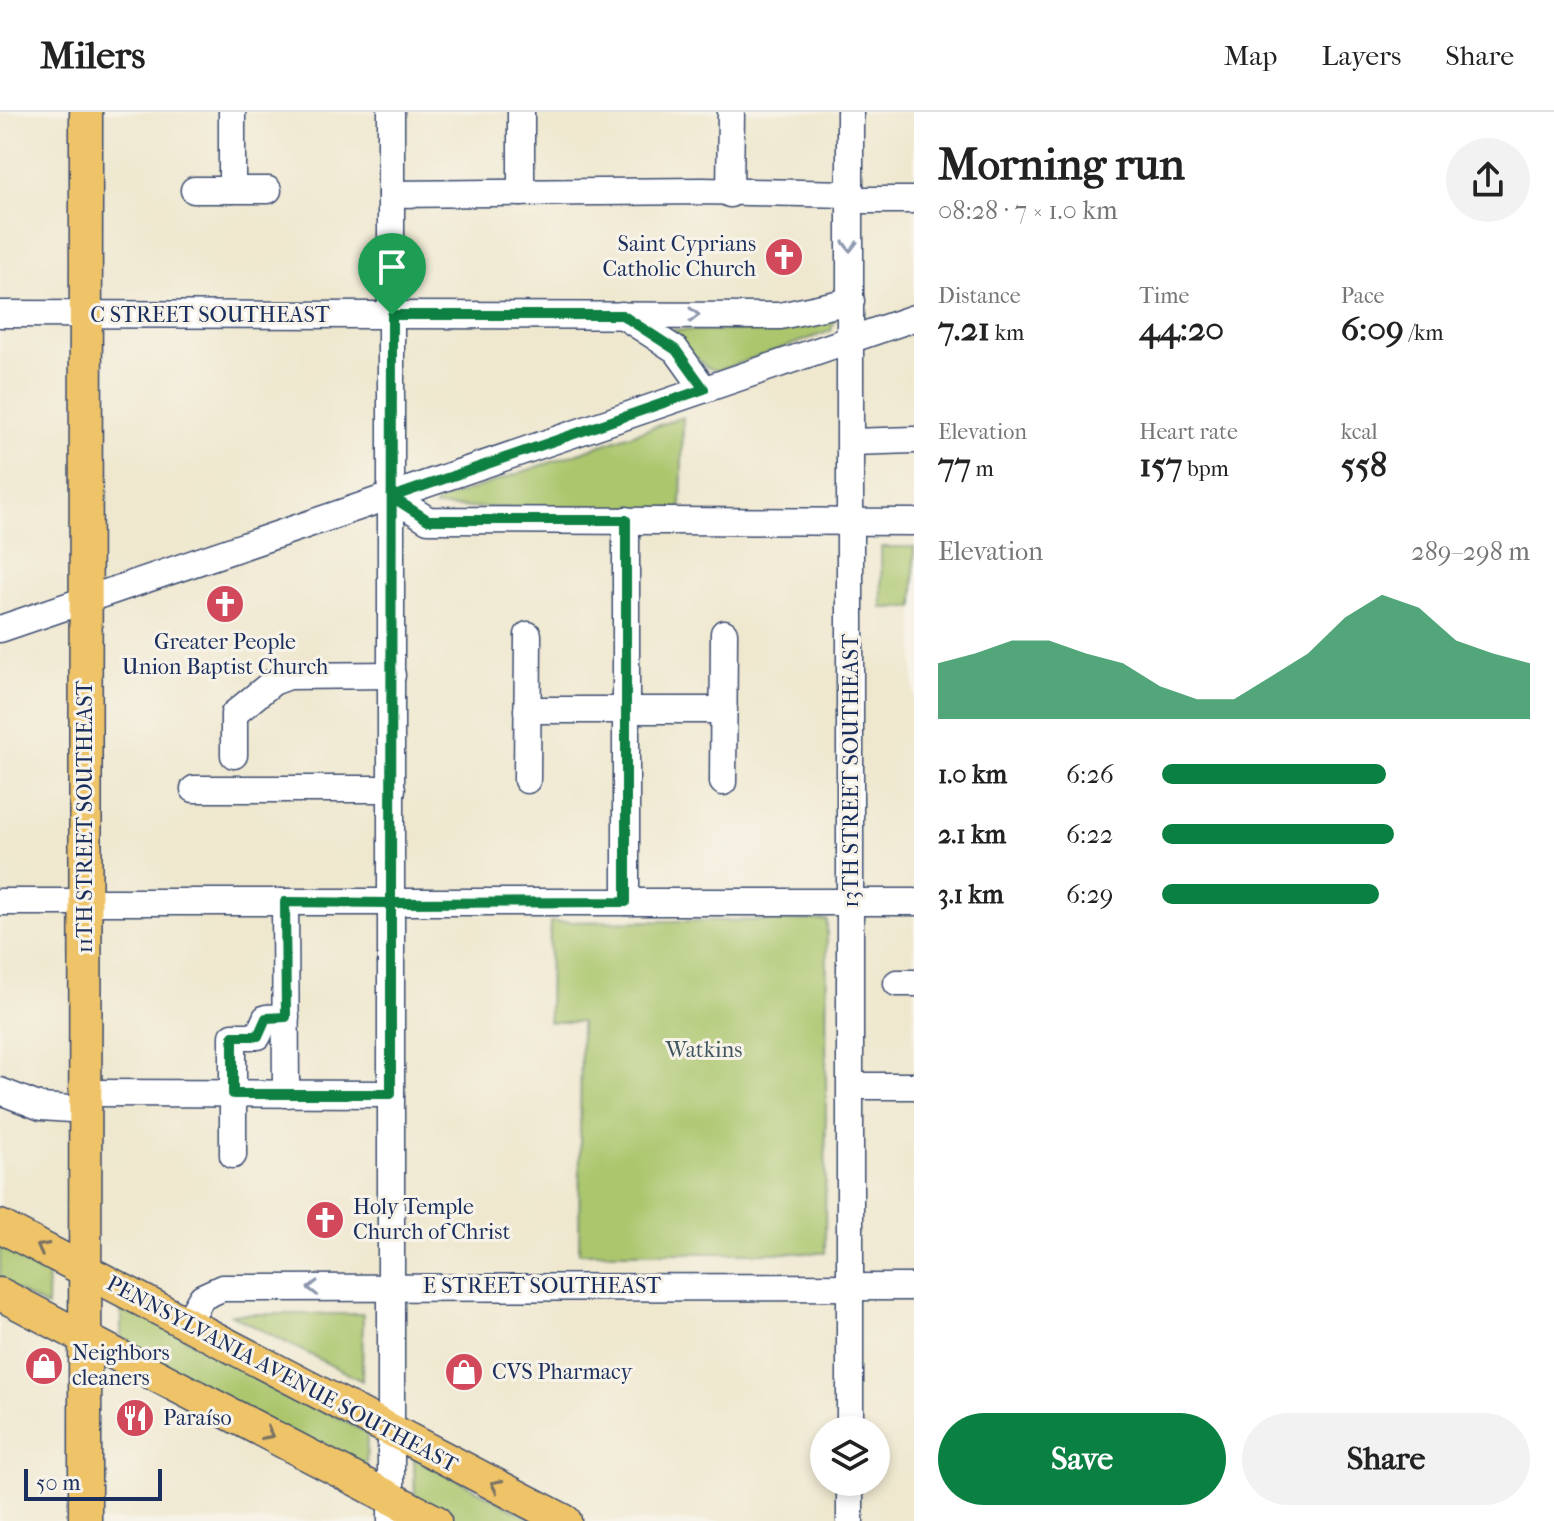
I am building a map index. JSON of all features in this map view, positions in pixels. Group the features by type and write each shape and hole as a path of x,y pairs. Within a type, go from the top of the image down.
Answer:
{"main road":[{"name":"11TH STREET SOUTHEAST","path":"85,1521 86,112"},
{"name":"PENNSYLVANIA AVENUE SOUTHEAST","path":"0,1226 565,1521"},
{"path":"4,1303 85,1338 391,1510 435,1521"}],"street":[{"path":"232,112 232,190"},
{"path":"391,112 391,1510"},
{"path":"521,112 521,193"},
{"path":"730,194 731,112"},
{"name":"13TH STREET SOUTHEAST","path":"850,112 850,1416"},
{"path":"194,190 268,190"},
{"path":"391,194 730,194 914,200"},
{"name":"C STREET SOUTHEAST","path":"0,314 792,315 851,301"},
{"path":"622,315 676,350 704,389"},
{"path":"0,629 914,318"},
{"path":"851,442 914,440"},
{"path":"392,497 428,520 914,522"},
{"path":"626,520 626,902"},
{"path":"723,782 724,633"},
{"path":"527,780 528,635"},
{"path":"234,755 234,714 281,678 392,675"},
{"path":"527,710 724,710"},
{"path":"194,789 392,789"},
{"path":"0,902 914,902"},
{"path":"285,902 286,1094"},
{"path":"233,1155 233,1036 258,1036 266,1018 286,1017"},
{"path":"851,1086 914,1086"},
{"path":"0,1091 41,1107 233,1094 391,1094"},
{"name":"E STREET SOUTHEAST","path":"187,1323 202,1297 222,1288 914,1287"},
{"path":"850,1496 850,1521"}],"green space":[{"path":"835,318 831,331 717,371 706,367 668,330 780,331"},
{"path":"683,417 681,510 435,507 438,501"},
{"path":"881,547 914,547 914,607 882,608"},
{"name":"Watkins","path":"827,920 825,1253 579,1253 581,1022 549,1022 550,922"},
{"path":"0,1241 48,1266 47,1307 0,1282"},
{"path":"121,1304 367,1433 366,1475 121,1346"},
{"path":"230,1314 363,1314 362,1381"},
{"path":"414,1457 536,1521 458,1521 415,1499"}],"place":[{"name":"Saint Cyprians Catholic Church","path":"784,257"},
{"name":"Greater People Union Baptist Church","path":"225,604"},
{"name":"Holy Temple Church of Christ","path":"325,1220"},
{"name":"Neighbors cleaners","path":"44,1366"},
{"name":"CVS Pharmacy","path":"464,1372"},
{"name":"Paraíso","path":"135,1418"}],"route":[{"path":"392,315 391,903 285,902 286,1017 266,1018 258,1036 233,1036 233,1094 391,1094 391,903 626,902 626,520 428,520 392,497 704,389 691,366 676,350 622,315 392,315"}]}
